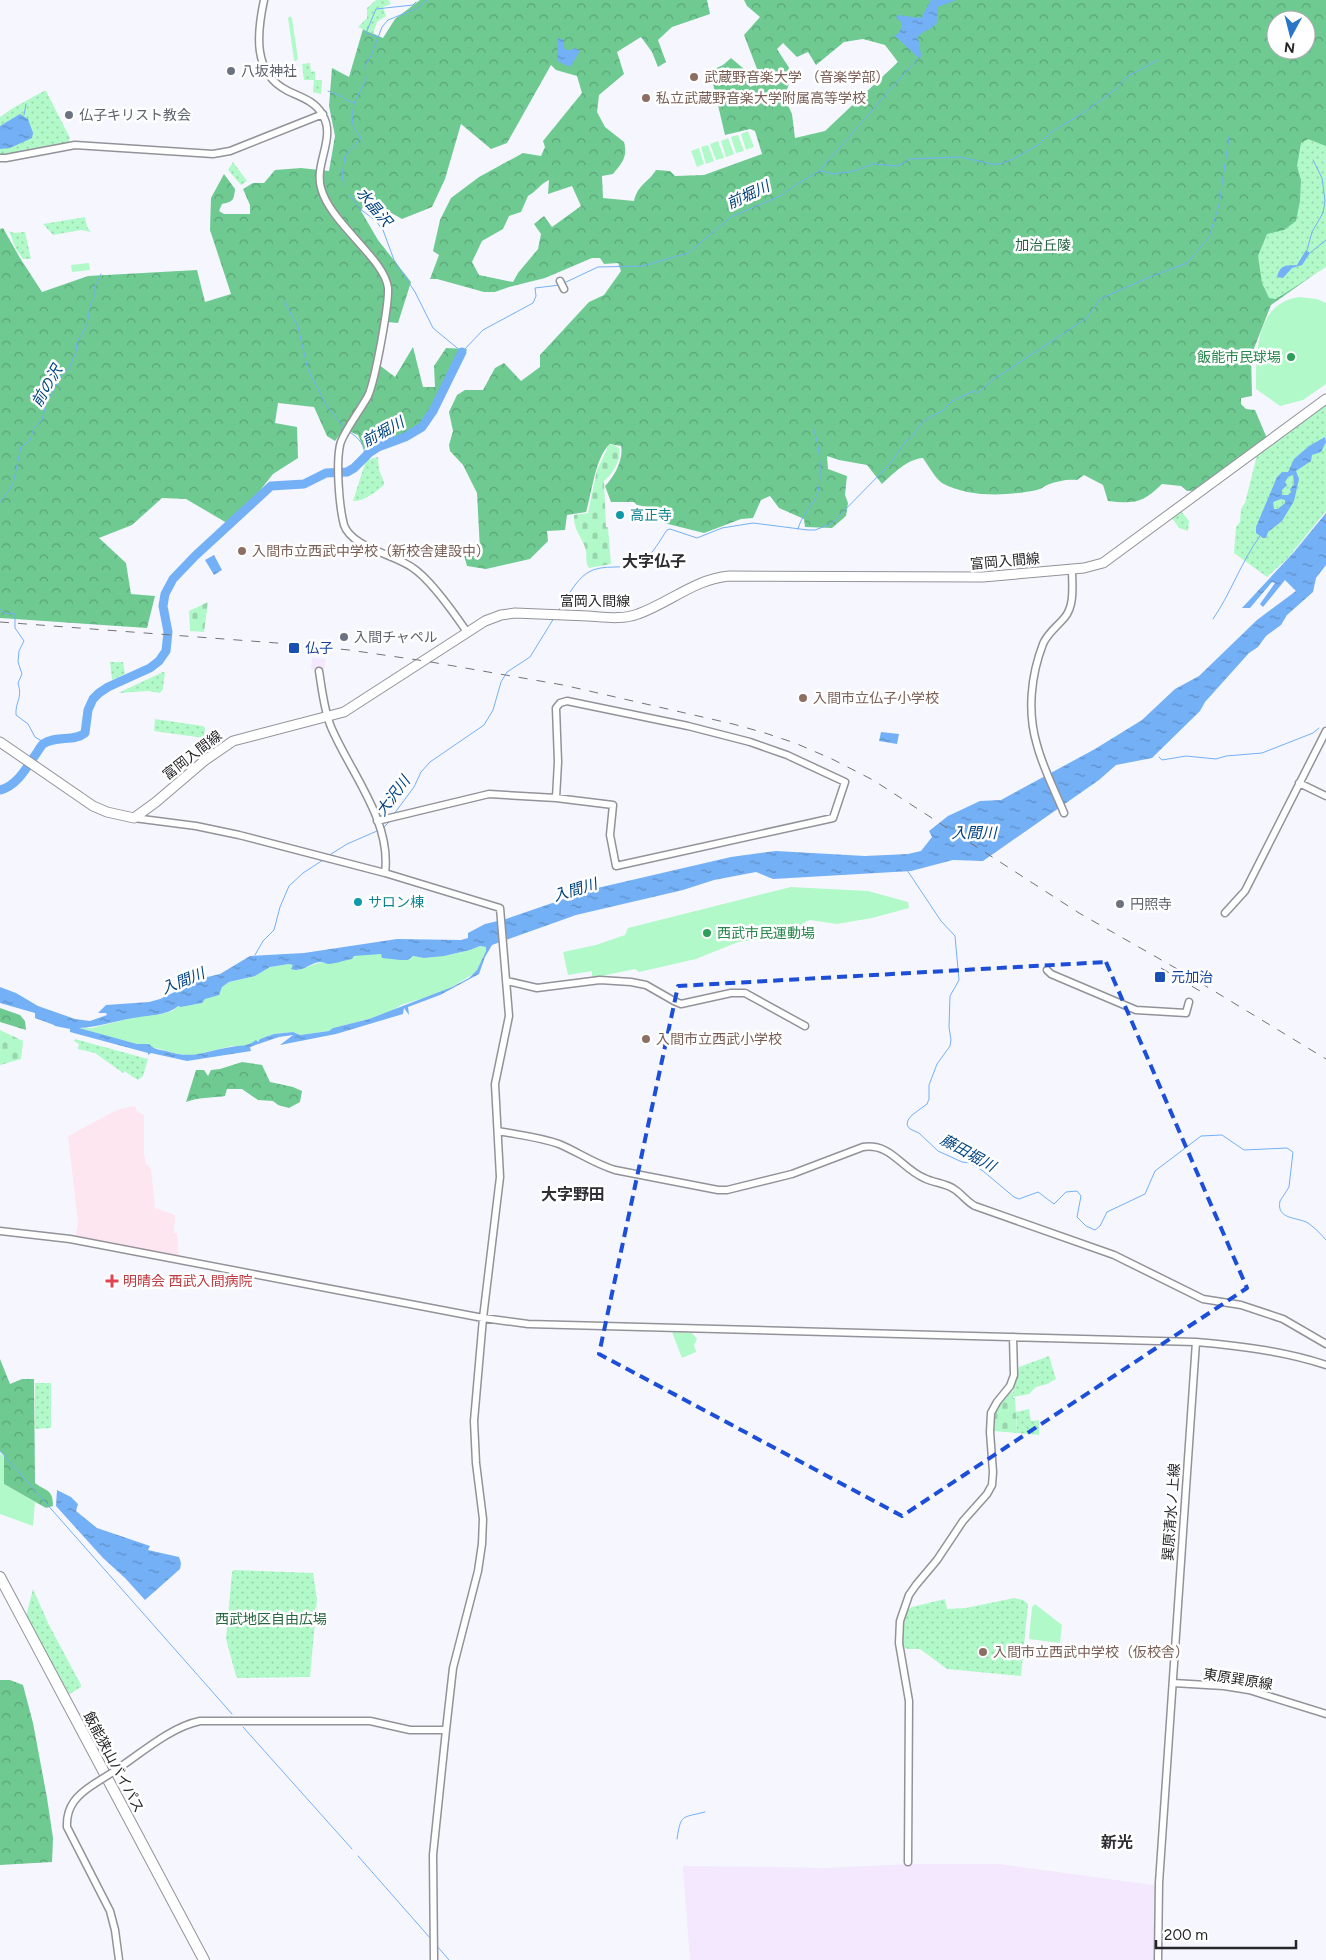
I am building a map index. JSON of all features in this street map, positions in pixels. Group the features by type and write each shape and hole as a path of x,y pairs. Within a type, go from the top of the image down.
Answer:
{"highway":[{"name":"飯能狭山バイパス","path":"0,1578 204,1960"},
{"name":"飯能狭山バイパス","path":"0,1592 197,1960"}],"main road":[{"name":"富岡入間線","path":"134,818 204,761 233,741 344,712 390,684 484,621 501,615 515,612 556,615 630,616 691,588 720,577 729,576 976,578 1096,565 1110,559 1326,399"},
{"path":"0,742 93,806 107,812 134,818"}],"street":[{"path":"264,0 258,41 262,62 270,76 281,86 307,100 323,114 327,130 320,173 323,193 334,213 384,275 388,290 370,391 340,445 338,465 344,524 350,536 415,569 439,595 467,632"},
{"path":"0,158 75,145 212,154 230,151 323,114"},
{"path":"1064,813 1034,733 1032,703 1033,679 1047,636 1070,609 1072,569"},
{"path":"319,671 327,717 365,791 378,823 386,857 385,873"},
{"path":"378,823 489,794 556,798 613,805 610,834 616,866 833,818 845,782 793,757 750,742 679,724 567,701 560,703 556,708 558,762 556,798"},
{"path":"1225,913 1245,890 1326,731"},
{"path":"1299,783 1326,796"},
{"path":"134,818 218,830 385,873 500,908 509,1016 495,1084 500,1185 483,1318 474,1437 483,1519 482,1544 478,1572 453,1668 432,1855 434,1960"},
{"path":"1047,970 1051,974 1139,1011 1175,1011 1186,1013 1189,1002"},
{"path":"507,979 536,988 600,980 631,982 646,986 681,1004 737,992 753,996 805,1026"},
{"path":"498,1132 545,1139 561,1145 601,1166 615,1170 718,1190 727,1190 792,1174 863,1147 875,1146 884,1149 912,1172 954,1189 975,1206 1114,1255 1204,1299 1241,1305 1283,1318 1326,1344"},
{"path":"0,1231 70,1239 483,1318 558,1326 1196,1342 1261,1349 1288,1354 1326,1365"},
{"path":"908,1862 909,1701 899,1643 900,1621 909,1595 992,1485 991,1414 993,1408 1010,1386 1014,1375 1013,1338"},
{"name":"巽原清水ノ上線","path":"1158,1960 1159,1883 1196,1342"},
{"name":"東原巽原線","path":"1173,1683 1224,1686 1250,1690 1326,1714"},
{"path":"119,1960 110,1911 68,1827 68,1813 78,1795 172,1733 182,1727 200,1721 370,1721 410,1730 446,1730"}],"highlighted area":[{"path":"1106,962 1247,1288 902,1516 599,1354 678,986"}],"shaded area":[{"path":"312,658 326,659 324,670 311,669"},
{"path":"133,1106 144,1115 144,1153 146,1164 151,1168 155,1208 175,1215 174,1233 177,1233 179,1256 77,1236 76,1234 78,1223 68,1136 117,1110"},
{"path":"908,1864 999,1864 1153,1885 1155,1887 1154,1960 690,1960 684,1866 828,1868"}],"green space":[{"path":"376,0 389,0 391,4 383,7 386,16 377,22 373,34 358,27 367,18 367,8"},
{"name":"加治丘陵","path":"420,0 707,0 710,14 672,27 658,40 666,62 658,67 652,52 641,37 617,52 624,74 599,95 597,112 605,127 624,142 625,147 625,156 613,174 602,176 603,198 634,201 638,191 656,170 670,171 675,176 704,175 762,154 755,131 750,129 725,135 710,71 723,65 731,58 744,69 750,87 762,82 744,35 760,17 747,6 744,0 1326,0 1326,266 1271,305 1251,356 1252,396 1241,398 1241,404 1246,409 1255,410 1266,436 1265,440 1201,490 1187,491 1181,486 1162,484 1138,501 1108,501 1103,485 1084,475 1077,480 1059,481 1041,489 1014,494 976,493 953,488 942,483 934,475 923,458 906,464 882,484 867,465 827,456 828,469 847,476 845,495 848,503 846,516 832,528 805,527 804,519 779,508 770,496 761,500 753,518 741,519 704,533 664,523 653,508 637,505 634,502 611,502 605,486 618,468 622,451 621,446 610,444 597,466 586,512 567,515 565,530 547,531 548,541 530,559 486,569 467,566 464,555 480,550 477,493 463,465 450,451 449,445 453,431 449,412 457,395 465,390 483,390 495,368 504,363 521,381 540,367 540,355 589,302 604,295 621,271 618,263 604,264 600,258 592,258 545,278 495,292 484,292 437,279 430,279 439,255 433,251 440,220 451,198 479,177 523,153 541,156 545,147 543,141 582,93 577,76 556,70 551,65 507,143 491,149 461,124 445,179 432,207 402,219 372,202 365,203 361,211 378,240 411,282 398,323 387,322 378,364 395,377 413,347 423,387 435,387 434,366 446,348 467,349 435,413 409,434 380,440 364,449 358,435 344,429 335,441 327,436 314,407 278,403 275,423 297,427 298,458 273,474 232,526 186,499 162,498 132,525 99,538 126,563 131,594 155,596 147,628 0,618 0,229 3,228 42,292 88,276 197,270 205,302 231,294 210,230 211,198 224,174 235,189 235,193 232,200 222,204 219,211 224,214 250,214 250,205 243,189 253,183 264,183 275,170 301,168 329,171 335,136 329,106 332,68 349,77 363,29 383,38 395,19","holes":["863,39 885,45 898,62 825,131 795,138 792,114 784,97 793,74 777,49 783,43 797,57 808,52 816,65 844,42","549,180 548,194 572,186 581,206 552,227 544,216 534,224 541,234 538,249 513,282 479,275 472,262 482,241 503,229 509,216 521,212 528,196"]},
{"path":"290,16 292,18 298,59 296,61 294,60 288,18"},
{"path":"310,63 311,72 315,71 315,80 322,80 321,94 313,92 314,80 304,80 302,64"},
{"path":"46,91 70,138 68,144 7,156 0,155 0,117"},
{"path":"748,131 754,147 746,150 741,134"},
{"path":"738,135 744,151 736,153 731,137"},
{"path":"728,138 734,154 726,157 721,141"},
{"path":"1308,139 1326,146 1326,267 1276,299 1269,298 1262,283 1258,256 1267,234 1284,230 1296,221 1300,201 1301,180 1297,166 1301,143"},
{"path":"718,141 724,158 716,160 710,144"},
{"path":"708,145 714,161 706,164 701,147"},
{"path":"699,148 704,164 697,167 691,151"},
{"path":"233,162 247,181 241,185 228,170"},
{"path":"85,217 87,227 91,232 81,230 53,235 43,224"},
{"path":"9,231 14,233 25,232 31,259 23,259 16,249"},
{"path":"89,263 90,270 72,272 71,265"},
{"name":"飯能市民球場","path":"1299,297 1317,299 1326,303 1326,384 1303,400 1280,406 1256,389 1258,347 1266,320 1274,309 1285,301"},
{"path":"1326,404 1326,511 1287,559 1267,577 1234,553 1236,527 1240,522 1241,509 1245,503 1257,455"},
{"path":"609,445 619,448 620,453 616,467 604,481 606,527 608,527 611,564 589,568 585,546 575,525 574,515 588,513 597,470"},
{"path":"378,457 379,470 384,485 365,498 353,501 366,460"},
{"path":"1181,511 1189,521 1188,531 1179,528 1172,518"},
{"path":"208,602 204,632 190,631 189,611"},
{"path":"110,662 123,662 125,674 112,680"},
{"path":"165,672 163,689 160,693 148,691 118,693"},
{"path":"155,719 203,726 205,728 204,738 154,731"},
{"name":"西武市民運動場","path":"791,887 868,891 908,902 909,908 872,918 837,924 810,920 803,923 796,931 774,937 738,942 696,959 639,972 635,969 592,978 592,971 568,975 563,952 596,945 625,935 628,928"},
{"path":"480,946 486,947 486,951 477,970 452,987 401,1005 369,1019 337,1027 329,1031 300,1035 293,1032 274,1034 260,1039 258,1042 241,1047 232,1046 191,1056 79,1028 92,1028 135,1017 162,1014 172,1011 178,1006 202,1003 205,999 219,992 229,982 255,976 270,967 289,964 293,965 296,970 323,962 352,959 354,956 377,953 396,959 408,960 413,956 424,958 449,955"},
{"path":"0,1008 20,1015 25,1021 26,1030 0,1022"},
{"path":"0,1030 23,1041 21,1059 0,1065"},
{"path":"75,1039 148,1059 143,1076 138,1080 124,1071 123,1073 95,1053 78,1049 79,1044 74,1041"},
{"path":"242,1062 262,1065 270,1082 302,1091 300,1102 289,1108 278,1105 273,1101 258,1100 242,1089 227,1089 225,1096 200,1098 186,1102 196,1070 204,1070 208,1076 211,1070"},
{"path":"672,1332 692,1333 697,1339 694,1345 696,1352 682,1358"},
{"path":"1049,1356 1056,1379 1036,1387 1029,1394 1013,1397 1019,1367"},
{"path":"0,1359 10,1384 22,1379 34,1379 35,1483 52,1496 53,1506 46,1508 4,1484 4,1455 0,1451"},
{"path":"35,1383 51,1383 51,1428 35,1429"},
{"path":"1012,1389 1013,1398 1015,1398 1017,1433 993,1431 996,1409"},
{"path":"1029,1409 1031,1421 1039,1420 1039,1435 1017,1433 1016,1412"},
{"path":"0,1453 4,1457 4,1484 35,1502 33,1526 0,1514"},
{"name":"西武地区自由広場","path":"234,1570 313,1573 317,1599 310,1677 238,1678 236,1676 226,1639 232,1572"},
{"path":"33,1589 49,1625 81,1685 81,1687 68,1695 26,1617"},
{"path":"1014,1598 1023,1600 1028,1604 1021,1676 947,1669 920,1649 907,1649 903,1646 903,1630 907,1610 912,1607 945,1599 947,1609 966,1608"},
{"path":"1035,1604 1062,1625 1060,1643 1029,1639 1032,1607"},
{"path":"0,1680 10,1680 23,1685 33,1723 47,1798 53,1838 52,1862 0,1865"}],"water":[{"path":"931,0 956,0 938,7 938,21 918,37 920,59 894,35 898,34 902,27 901,22 896,17 898,15 921,18"},
{"path":"558,38 564,40 566,50 575,48 580,51 570,67 557,61"},
{"path":"20,114 28,119 33,133 32,138 10,148 0,149 0,126"},
{"path":"1306,250 1310,253 1302,265 1292,268 1283,278 1277,277 1282,267 1297,265"},
{"path":"1325,437 1326,442 1321,452 1312,455 1311,461 1296,471 1299,479 1294,501 1282,521 1268,532 1266,538 1263,538 1256,533 1256,527 1277,477 1282,472 1288,472 1294,459 1309,446","holes":["1293,475 1294,484 1290,489 1291,492 1288,495 1282,495 1282,490 1287,485 1285,482 1288,477","1281,499 1285,500 1285,503 1278,509 1274,509 1273,502"]},
{"name":"入間川","path":"1326,513 1326,565 1316,578 1313,592 1287,615 1281,625 1266,636 1258,647 1249,653 1205,702 1200,711 1152,758 1116,765 1099,780 983,861 953,860 911,871 773,879 756,872 714,880 683,890 576,915 492,945 479,974 440,995 408,1007 409,1015 404,1008 403,1014 336,1034 280,1045 293,1035 279,1037 250,1047 251,1051 187,1061 151,1053 148,1055 148,1053 70,1032 70,1029 55,1026 35,1018 35,1013 0,1003 0,987 16,993 38,1006 75,1019 90,1021 107,1015 106,1013 98,1013 106,1005 149,1002 160,999 195,980 220,974 250,956 304,953 397,939 461,940 468,938 468,933 485,924 506,919 593,889 731,857 776,851 865,856 908,854 921,851 932,837 929,831 948,816 980,801 1001,800 1095,749 1142,720 1175,689 1199,676 1257,620 1296,591 1285,580 1263,607 1260,604 1275,583 1272,582 1250,608 1242,608 1294,552","holes":["480,946 486,947 477,970 469,978 452,987 369,1019 333,1028 329,1031 300,1035 293,1032 274,1034 247,1045 185,1055 157,1049 149,1044 137,1044 79,1028 157,1015 168,1012 178,1006 202,1003 205,999 219,995 222,987 229,982 255,976 270,967 289,964 293,965 291,969 299,970 317,962 331,964 352,959 354,956 381,954 382,958 408,960 413,956 424,958 444,956"]},
{"path":"214,555 222,570 214,575 205,560"},
{"path":"881,732 899,734 897,744 879,741"},
{"path":"57,1490 71,1497 78,1504 76,1511 97,1528 150,1546 148,1550 179,1557 180,1569 145,1600 103,1558 56,1506"},
{"path":"1039,1645 1056,1647 1055,1656 1038,1654"}],"waterway":[{"name":"水晶沢","path":"344,185 342,176 345,156 361,138 353,126 354,103 366,80 365,66 371,56 382,27 388,20 418,8 427,0"},
{"path":"377,37 366,33 376,9 413,5 416,2"},
{"name":"前堀川","path":"564,283 598,267 643,266 688,253 731,217 782,195 819,171 918,58"},
{"path":"820,171 834,174 854,171 873,164 898,166 910,159 960,157 1000,164 1038,145 1051,132 1083,113 1116,89 1128,76 1158,60"},
{"path":"328,91 354,103"},
{"path":"24,115 26,104"},
{"path":"559,610 575,585 587,573 600,568 630,566 643,561 653,551 667,530 670,529 697,538 722,528 753,523 808,530 815,530 831,524 888,466 906,441 914,435 924,421 943,410 952,401 974,391 977,393 994,379 1087,318 1100,299 1187,263 1209,237 1219,205 1229,137"},
{"path":"1307,250 1312,232 1323,213 1325,201 1322,178 1313,160"},
{"name":"水晶沢","path":"350,195 360,209 375,220 383,230 394,260 415,292 433,328 462,352 483,330 533,303 536,296 535,288 560,285"},
{"path":"1310,253 1326,240"},
{"name":"前の沢","path":"0,502 13,484 21,447 30,440 34,428 42,420 46,404 61,376 69,368 76,352 77,342 87,325 90,306 94,298 94,288 101,274"},
{"path":"284,301 298,327 308,370 326,405 345,429"},
{"name":"前堀川","path":"0,790 12,785 43,744 48,741 81,736 85,733 88,710 93,699 99,693 150,668 159,661 166,651 168,632 163,606 165,594 173,579 195,556 271,486 304,484 326,473 347,472 378,447 405,437 422,427 433,411 462,352"},
{"path":"798,529 818,492 820,474 819,453 813,428"},
{"path":"348,431 361,442 365,459"},
{"path":"1213,619 1260,536"},
{"name":"前の沢","path":"0,609 4,613 15,614 15,628 24,641 19,651 18,662 22,674 18,683 20,693 16,715 28,724 35,737 45,743"},
{"name":"大沢川","path":"394,814 414,787 421,772 430,762 484,725 493,710 501,682 507,672 530,657 554,618"},
{"path":"1159,757 1162,760 1186,756 1216,759 1226,756 1262,753 1313,733 1319,728"},
{"name":"大沢川","path":"383,828 389,822"},
{"name":"大沢川","path":"328,856 347,844 377,831"},
{"name":"大沢川","path":"255,955 263,941 274,930 280,907 289,886 303,873 323,860"},
{"name":"藤田堀川","path":"907,870 941,921 955,936 959,980 950,996 950,1046 937,1064 929,1085 927,1104 908,1120 907,1125 910,1129 919,1133 938,1151 962,1162 970,1163 983,1171 1019,1199 1038,1192 1054,1204 1066,1192 1077,1191 1081,1196 1077,1217 1086,1226 1095,1230 1100,1226 1107,1212 1145,1194 1155,1171 1201,1136 1222,1135 1244,1150 1287,1148 1293,1152 1289,1187 1280,1201 1281,1212 1284,1215 1308,1223 1326,1240"},
{"path":"0,1451 232,1714"},
{"path":"243,1727 352,1849"},
{"path":"677,1839 681,1821 684,1818 705,1812"},
{"path":"358,1856 431,1939"},
{"path":"437,1946 449,1960"}],"railway":[{"path":"0,622 290,644 425,661 563,685 765,733 795,743 832,759 873,780 1079,913 1186,974 1326,1059"},
{"path":"1161,968 1200,991"}],"place":[{"name":"八坂神社","path":"231,71"},
{"name":"武蔵野音楽大学 （音楽学部）","path":"694,77"},
{"name":"私立武蔵野音楽大学附属高等学校","path":"646,98"},
{"name":"仏子キリスト教会","path":"69,115"},
{"name":"飯能市民球場","path":"1291,357"},
{"name":"高正寺","path":"620,515"},
{"name":"入間市立西武中学校（新校舎建設中）","path":"242,551"},
{"name":"入間チャペル","path":"344,637"},
{"name":"仏子","path":"294,648"},
{"name":"入間市立仏子小学校","path":"803,698"},
{"name":"サロン棟","path":"358,902"},
{"name":"円照寺","path":"1120,904"},
{"name":"西武市民運動場","path":"707,933"},
{"name":"元加治","path":"1160,977"},
{"name":"入間市立西武小学校","path":"646,1039"},
{"name":"明晴会 西武入間病院","path":"112,1281"},
{"name":"入間市立西武中学校（仮校舎）","path":"983,1652"}],"district":[{"name":"大字仏子","path":"654,561"},
{"name":"大字野田","path":"573,1194"},
{"name":"新光","path":"1117,1842"}]}
